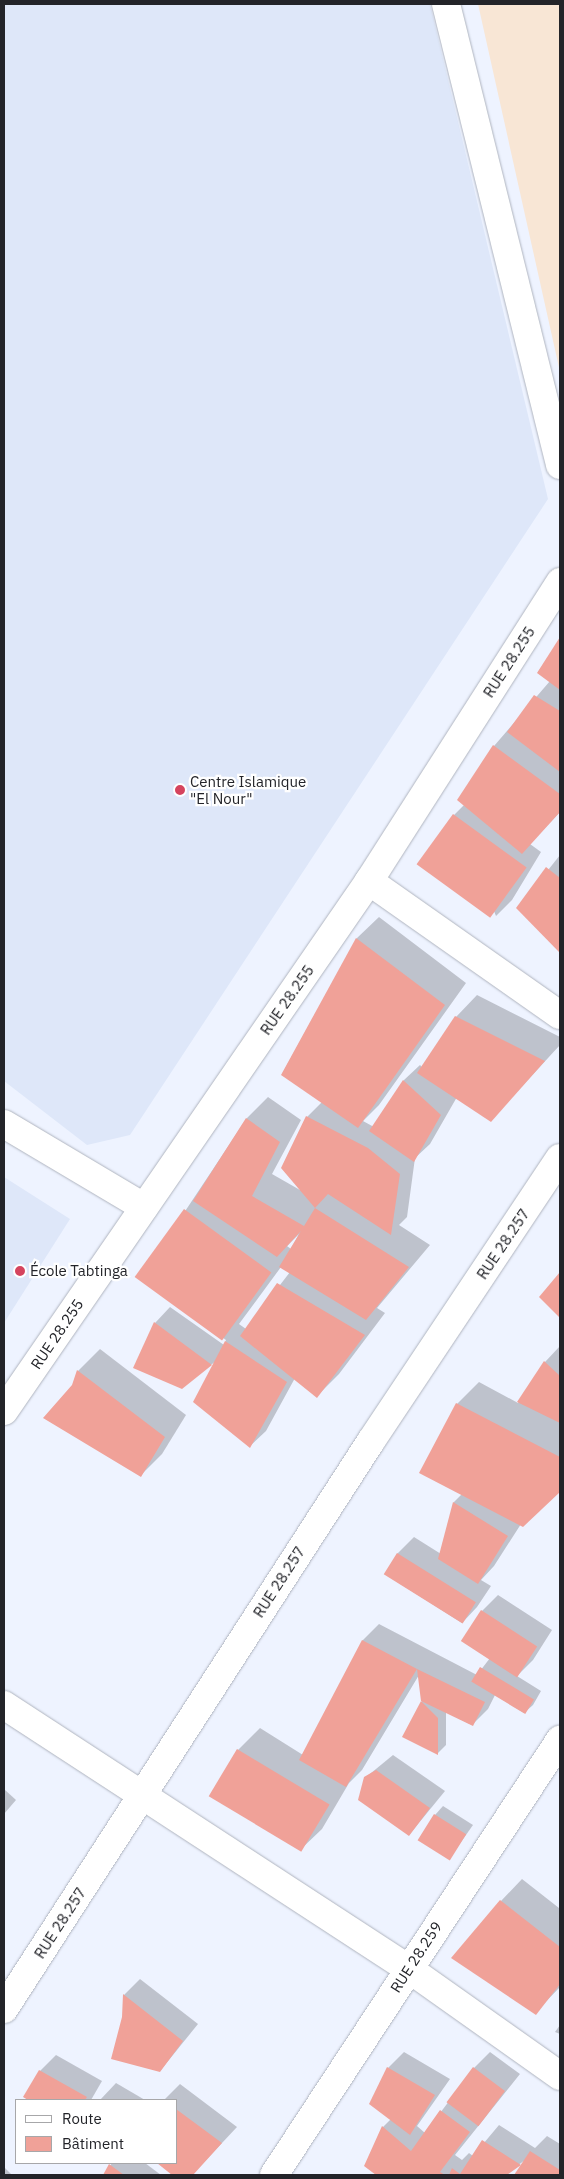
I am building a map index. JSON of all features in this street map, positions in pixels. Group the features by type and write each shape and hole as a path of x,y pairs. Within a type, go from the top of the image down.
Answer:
{"street":[{"path":"446,4 560,465"},
{"name":"RUE 28.255","path":"4,1411 369,881 560,582"},
{"path":"369,881 560,1015"},
{"path":"4,1124 144,1207"},
{"name":"RUE 28.257","path":"4,2009 370,1440 560,1158"},
{"path":"4,1705 409,1969 560,2076"},
{"name":"RUE 28.259","path":"274,2175 560,1740"}],"shaded area":[{"name":"Centre Islamique \"El Nour\"","path":"4,4 430,4 548,499 130,1135 87,1145 4,1081"},
{"path":"478,4 560,4 560,372"},
{"name":"École Tabtinga","path":"4,1177 70,1219 4,1323"}],"building":[{"path":"560,637 560,690 537,673"},
{"path":"534,695 560,711 560,772 507,732"},
{"path":"493,745 560,794 560,812 522,854 457,800"},
{"path":"453,814 527,867 490,918 417,864"},
{"path":"546,867 560,878 560,953 516,908"},
{"path":"356,938 445,1005 358,1128 281,1075"},
{"path":"455,1016 545,1061 491,1122 417,1073"},
{"path":"403,1080 441,1115 414,1162 369,1131"},
{"path":"306,1116 368,1148 400,1174 391,1235 328,1194 315,1208 281,1168"},
{"path":"246,1118 280,1142 252,1196 304,1226 315,1208 409,1267 366,1320 279,1267 301,1231 277,1257 193,1201"},
{"path":"184,1209 271,1272 222,1340 135,1277"},
{"path":"560,1272 560,1318 539,1297"},
{"path":"277,1283 365,1335 317,1398 240,1336"},
{"path":"154,1322 212,1365 182,1389 133,1368"},
{"path":"225,1341 287,1382 250,1448 193,1402"},
{"path":"544,1361 560,1376 560,1423 517,1402"},
{"path":"77,1370 165,1437 141,1477 43,1418 72,1385"},
{"path":"456,1403 560,1457 560,1492 523,1527 419,1473"},
{"path":"453,1502 508,1536 478,1584 438,1559"},
{"path":"397,1553 476,1602 463,1623 384,1574"},
{"path":"481,1610 537,1646 517,1678 461,1641"},
{"path":"362,1640 417,1669 346,1787 299,1760"},
{"path":"480,1667 534,1699 525,1714 471,1682"},
{"path":"417,1669 485,1702 473,1726 421,1701"},
{"path":"421,1701 438,1718 438,1755 402,1737"},
{"path":"237,1749 330,1805 301,1852 209,1796"},
{"path":"376,1770 430,1808 409,1836 358,1800 364,1777"},
{"path":"434,1814 466,1834 450,1860 418,1840"},
{"path":"500,1900 560,1947 560,1984 536,2015 451,1958"},
{"path":"123,1994 183,2041 160,2072 111,2059 122,2017"},
{"path":"387,2067 435,2095 410,2135 369,2104"},
{"path":"473,2067 505,2091 478,2126 447,2102"},
{"path":"39,2070 87,2097 86,2099 26,2099 23,2097"},
{"path":"178,2110 222,2143 193,2175 172,2175 158,2164 178,2164"},
{"path":"440,2110 470,2132 440,2172 445,2175 376,2175 364,2166 382,2126 411,2151"},
{"path":"482,2140 521,2165 507,2175 449,2175 452,2168 460,2174"},
{"path":"530,2151 560,2170 560,2175 514,2175"},
{"path":"109,2164 124,2175 103,2175"}],"place":[{"name":"Centre Islamique \"El Nour\"","path":"180,790"},
{"name":"École Tabtinga","path":"20,1271"}]}
